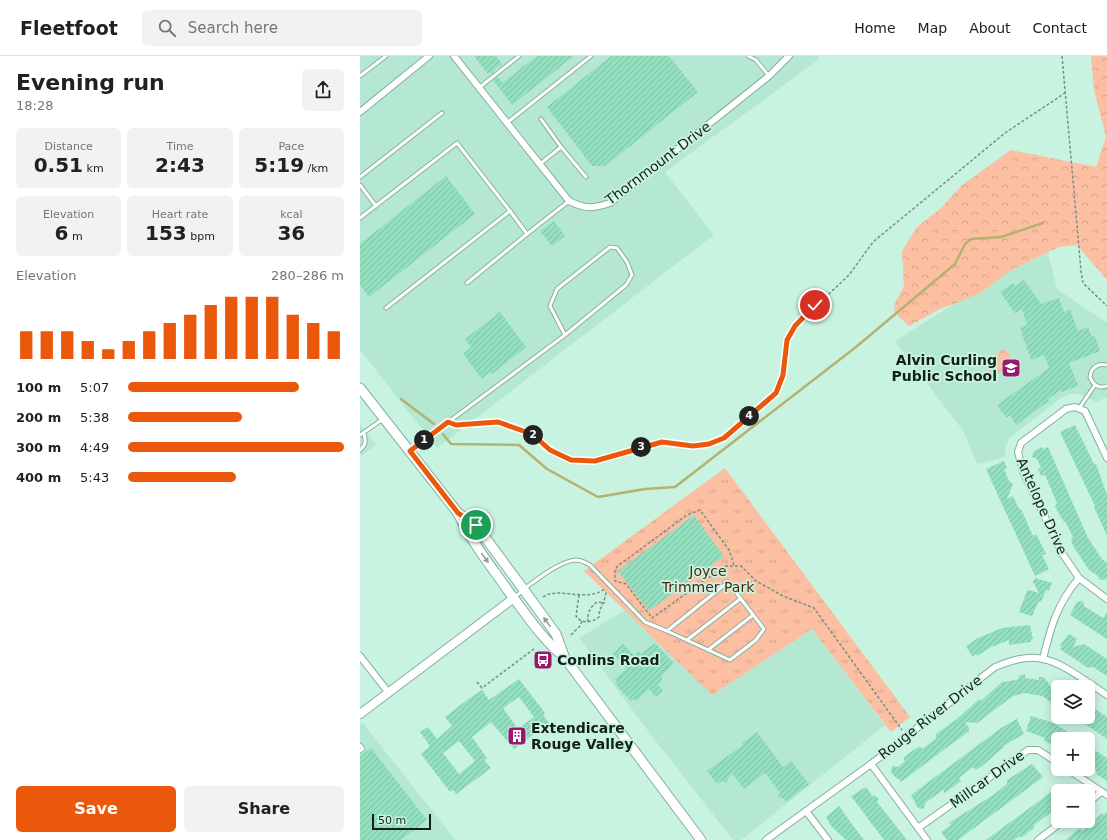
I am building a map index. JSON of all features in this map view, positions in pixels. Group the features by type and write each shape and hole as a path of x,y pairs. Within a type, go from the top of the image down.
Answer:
{"main road":[{"path":"360,388 458,513 467,532 547,643 564,657 701,840"},
{"path":"458,513 476,525 556,634 564,657"}],"street":[{"path":"360,112 429,56"},
{"path":"454,56 508,122 569,201"},
{"name":"Thornmount Drive","path":"569,201 583,208 599,207 610,203 769,76 789,56"},
{"name":"Antelope Drive","path":"1080,408 1070,407 1021,443 1018,452 1023,472 1062,553 1079,578 1107,599"},
{"path":"1080,408 1089,417 1107,458"},
{"path":"1043,659 1054,616 1064,598 1079,578"},
{"path":"360,714 514,598"},
{"path":"360,656 388,692"},
{"name":"Rouge River Drive","path":"766,840 907,737 995,667 1013,660 1043,659 1068,670 1107,695"},
{"name":"Millcar Drive","path":"918,828 1028,750 1038,750 1051,758"},
{"path":"871,764 927,840"},
{"path":"1077,776 1104,794 1095,798"},
{"path":"806,811 828,840"},
{"path":"1038,840 1054,828"}],"lane":[{"path":"360,76 386,56"},
{"path":"480,87 519,56"},
{"path":"508,122 591,56"},
{"path":"748,56 756,60 769,76"},
{"path":"360,177 442,113"},
{"path":"541,120 586,177"},
{"path":"360,218 457,143 527,234"},
{"path":"540,164 562,147"},
{"path":"360,185 376,206"},
{"path":"466,282 569,201"},
{"path":"386,308 510,211"},
{"path":"410,451 566,335 609,301 626,285 632,275 627,262 617,248 610,247 557,289 550,306 566,335"},
{"path":"1107,365 1102,364 1093,368 1090,377 1095,385 1099,387 1107,386"},
{"path":"1080,408 1095,385"},
{"path":"360,450 365,445 366,440 362,435 383,418"},
{"path":"514,598 543,574 575,560 583,561 590,565 645,622 730,660 756,640 764,629 728,582 667,631"},
{"path":"687,640 740,599"},
{"path":"708,650 753,615"},
{"path":"360,745 363,749 360,751"}],"path":[{"path":"1062,56 1078,249 1084,283 1107,306"},
{"path":"448,422 456,425 498,422 532,434 550,450 571,460 595,461 662,442 693,446 709,444 724,438 776,393 783,375 787,340 795,326 849,275 873,242 1005,133 1065,93"},
{"path":"734,565 729,550 700,510 687,515 619,565 615,569 615,581 626,584 652,618 725,566 741,566 756,581 783,596 814,608 907,737"},
{"path":"543,597 554,592 579,595 600,592 606,588 605,603 599,611 599,617 588,622 582,621 576,616 579,595"},
{"path":"588,622 588,611 592,605 597,602 605,603"},
{"path":"572,635 580,626 582,621"},
{"path":"477,682 482,688 534,650"}],"shaded area":[{"path":"360,56 819,56 817,61 665,172 714,235 437,448 360,350"},
{"name":"Alvin Curling Public School","path":"1048,253 1057,289 1107,323 1107,397 1096,402 1080,394 1069,394 1061,398 1009,438 1005,449 1005,457 977,464 964,432 895,341 998,276"},
{"path":"360,424 376,445 360,457"},
{"path":"625,610 712,694 812,629 885,725 741,840 733,840 651,735 579,638"},
{"path":"363,723 455,840 360,840 360,725"}],"green space":[{"path":"1091,56 1107,56 1107,280 1077,245 1059,247 1008,272 979,294 940,309 909,326 894,312 895,303 904,286 902,251 917,227 941,208 961,186 1011,150 1096,167 1106,137 1094,90"},
{"path":"1004,349 1010,354 1010,362 1003,371 991,374 986,367 987,361"},
{"name":"Joyce Trimmer Park","path":"725,468 910,717 891,732 812,629 712,695 584,571"}],"building":[{"path":"474,56 496,56 502,64 493,71 494,72 491,74 490,72 488,74"},
{"path":"537,56 574,56 512,105 493,80 498,77 502,83"},
{"path":"611,56 669,56 698,92 605,166 592,166 547,107"},
{"path":"446,176 475,214 369,297 360,285 360,244"},
{"path":"554,221 565,236 552,246 540,231"},
{"path":"1024,280 1041,304 1059,298 1064,312 1070,309 1078,331 1088,327 1092,337 1095,336 1100,351 1069,363 1078,386 1062,392 1061,390 1048,399 1049,401 1016,425 1010,415 1007,418 997,405 1049,368 1044,355 1031,360 1020,328 1027,325 1022,309 1015,313 1000,292 1013,283 1015,286"},
{"path":"500,312 526,347 492,374 490,372 482,379 463,354 471,347 465,339"},
{"path":"1075,425 1094,464 1096,464 1107,495 1107,536 1094,507 1095,506 1060,432"},
{"path":"1042,447 1043,449 1048,447 1088,538 1102,559 1107,563 1107,579 1100,580 1098,576 1089,570 1071,541 1073,537 1065,521 1064,522 1055,507 1057,503 1045,475 1041,476 1038,469 1041,468 1037,459 1032,457 1034,451"},
{"path":"1004,461 1007,468 1004,469 1009,481 1013,484 1007,499 1013,496 1019,509 1021,509 1033,536 1036,534 1046,554 1042,555 1049,569 1035,576 986,469"},
{"path":"694,515 724,556 649,611 618,571"},
{"path":"1035,578 1052,583 1049,591 1046,590 1041,602 1039,601 1032,616 1019,612 1027,591 1029,590 1039,593 1033,582"},
{"path":"1083,601 1084,606 1103,618 1107,612 1107,639 1070,615 1077,602"},
{"path":"1030,625 1033,639 1031,639 1031,642 1009,645 1009,640 991,647 977,656 976,654 972,656 966,646 978,638 1002,628"},
{"path":"1069,634 1077,639 1073,647 1084,644 1107,659 1107,676 1093,667 1088,668 1060,649 1062,646 1060,645"},
{"path":"655,643 674,663 662,676 662,681 658,685 663,690 656,697 649,689 636,701 634,699 631,701 615,684 617,681 615,679 627,668 613,654 623,644 634,655 638,651 641,654"},
{"path":"1025,674 1025,678 1039,680 1039,677 1044,677 1051,687 1051,702 1042,696 1024,693 1013,696 977,723 965,722 969,728 969,731 901,782 891,772 892,766 898,767 905,761 903,758 909,753 920,746 922,749 933,741 936,738 936,734 957,719 979,699 981,701 1003,681 1019,679 1018,676"},
{"name":"Extendicare Rouge Valley","path":"519,679 545,713 543,715 549,723 514,749 491,722 472,737 487,758 484,760 491,768 456,794 453,790 450,792 421,754 430,746 420,732 428,727 437,739 452,726 445,717 467,700 482,690 489,700","holes":["519,697 534,717 518,729 503,708","459,741 475,761 459,774 443,753"]},
{"path":"1095,709 1107,717 1107,739 1085,724 1095,724"},
{"path":"1031,716 1051,722 1051,724 1056,724 1068,732 1051,732 1051,744 1044,740 1045,738 1026,731"},
{"path":"1017,719 1024,734 1003,746 1004,747 976,770 973,767 959,778 961,781 945,793 943,790 925,803 924,809 918,808 911,795 1001,728"},
{"path":"757,732 783,767 791,761 809,784 786,802 783,798 778,797 780,793 765,773 744,789 732,773 726,783 721,781 717,784 707,771 743,745 742,743"},
{"path":"371,748 427,820 401,840 360,840 360,756"},
{"path":"1095,750 1107,758 1107,781 1096,774 1097,772 1095,770"},
{"path":"1032,764 1043,777 958,840 947,840 941,832 951,825 949,823 996,793 1007,784 1007,780"},
{"path":"866,787 873,797 875,795 879,800 877,802 907,840 884,840 851,796"},
{"path":"1051,792 1051,812 1034,825 1034,828 1021,838 1020,836 1014,840 986,840"},
{"path":"839,806 864,840 846,840 832,827 826,817"},
{"path":"1107,812 1107,840 1065,840 1080,828 1082,831 1086,828 1095,828 1095,820 1102,813 1103,815"}],"waterway":[{"path":"443,434 451,444 519,445 547,469 598,497 645,489 675,487 856,347 955,264 965,244 971,239 1001,237 1043,223"},
{"path":"401,399 434,424"}],"place":[{"name":"Alvin Curling Public School","path":"1011,368"},
{"name":"Conlins Road","path":"543,660"},
{"name":"Extendicare Rouge Valley","path":"517,736"}],"route":[{"path":"476,525 458,513 410,451 448,422 456,425 498,422 532,434 550,450 571,460 595,461 662,442 693,446 709,444 724,438 776,393 783,375 787,340 795,326 815,305"}]}
